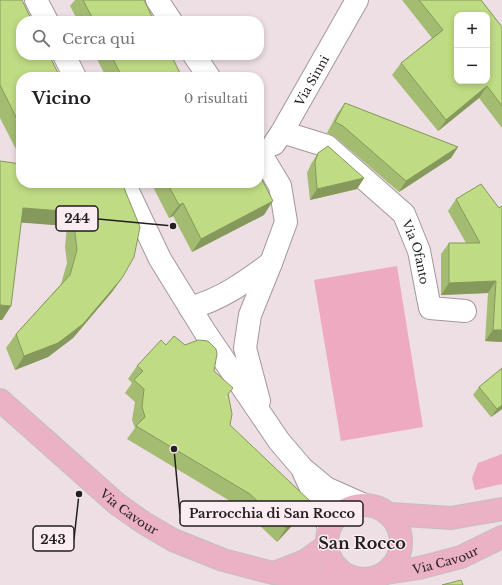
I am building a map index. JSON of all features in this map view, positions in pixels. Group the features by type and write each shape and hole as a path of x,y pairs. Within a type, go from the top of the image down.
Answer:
{"main road":[{"name":"Via Cavour","path":"3,407 117,504 144,523 173,540 197,550 223,560 273,574 312,577 347,576 360,580 374,579 386,573 419,568 461,557 502,537"},
{"path":"273,574 305,561 328,537 337,516 348,508 362,504 377,506 390,514 451,518 502,508"},
{"name":"Via Cavour","path":"386,573 397,561 402,544 399,528 390,514"},
{"path":"328,537 333,564 347,576"}],"street":[{"path":"36,0 44,16"},
{"path":"157,0 168,16"},
{"name":"Via Sinni","path":"264,152 282,132 357,0"},
{"path":"66,60 72,72"},
{"path":"197,60 206,72"},
{"name":"Via Ofanto","path":"282,132 327,146 404,214 419,251 430,308 465,311"},
{"path":"263,418 245,348 250,315 286,222 280,186 264,160"},
{"path":"126,188 160,259 190,308 280,441 302,468 326,488 362,504"},
{"path":"190,308 208,303 235,289 271,263"},
{"path":"302,468 328,537"}],"shaded area":[{"path":"397,266 423,427 341,441 314,280"},
{"path":"502,454 502,484 475,490 472,478 478,463"}],"building":[{"path":"0,0 22,0 30,16 16,16 16,60 52,60 58,72 16,72 16,117 0,85"},
{"path":"83,0 144,0 152,16 91,16"},
{"path":"419,0 481,0 502,27 502,106 487,86 446,120 401,63 443,30"},
{"path":"114,60 174,60 180,72 120,72"},
{"path":"345,103 458,147 406,181 343,126 335,122"},
{"path":"328,146 364,178 317,189 315,162 318,153"},
{"path":"0,161 16,163 16,188 124,188 140,227 134,257 122,278 83,324 58,343 24,356 16,334 70,275 77,250 75,233 76,212 23,208 11,306 0,305"},
{"path":"264,184 273,201 201,239 183,203 179,205 170,188 264,188"},
{"path":"481,184 499,208 502,206 502,330 493,330 496,281 449,283 449,243 480,243 456,199"},
{"path":"174,336 185,345 198,340 208,341 216,349 217,354 214,371 233,388 228,394 232,414 230,425 311,502 286,528 250,494 136,426 145,417 142,407 144,389 134,380 143,371 137,366 161,340 166,345"},
{"path":"502,368 502,405 497,409 479,387"},
{"path":"461,580 463,585 442,585"}],"place":[{"name":"244","path":"173,226"},
{"name":"Parrocchia di San Rocco","path":"174,449"},
{"name":"243","path":"79,494"}],"district":[{"name":"San Rocco","path":"362,543"}]}
